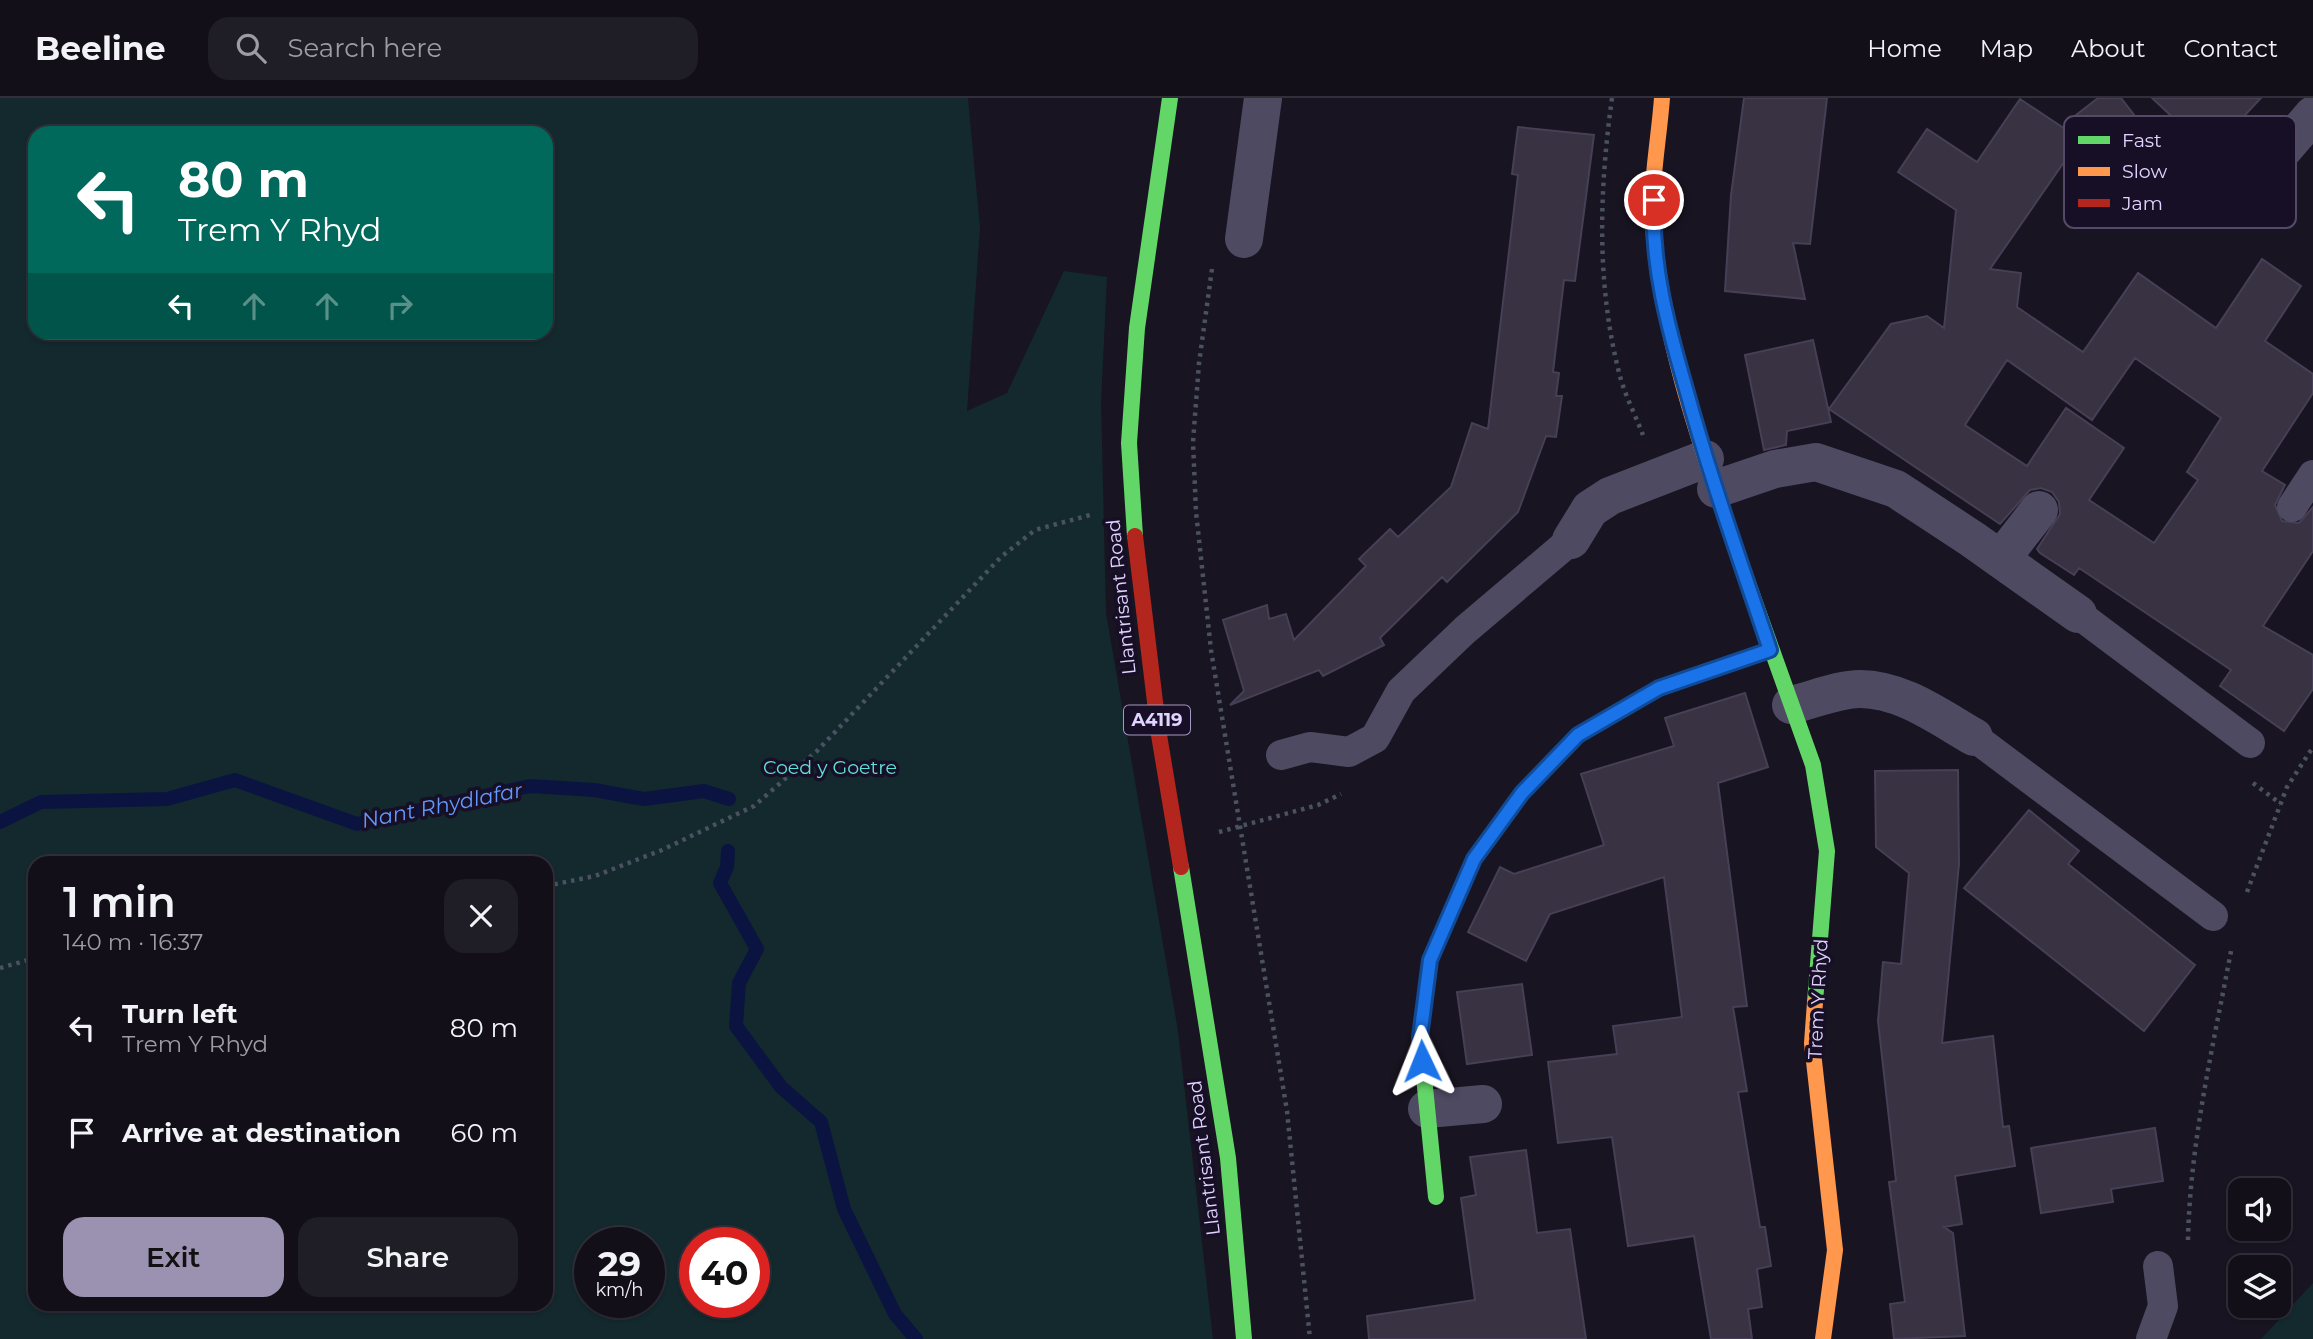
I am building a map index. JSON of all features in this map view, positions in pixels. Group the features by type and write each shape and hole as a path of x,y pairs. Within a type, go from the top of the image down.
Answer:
{"street":[{"name":"Llantrisant Road","path":"1170,98 1130,397 1133,512 1159,735 1228,1158 1244,1339"},
{"path":"1244,239 1263,98"},
{"name":"Trem Y Rhyd","path":"1662,98 1653,222 1662,301 1711,474 1770,650 1813,765 1827,851 1812,1043 1835,1250 1823,1339"},
{"path":"2301,98 2313,107"},
{"path":"2296,135 2313,115"},
{"path":"1570,540 1590,509 1610,496 1711,474 1774,470 1816,462 1896,489 2078,614"},
{"path":"2001,559 2039,510"},
{"path":"1436,1197 1420,1037 1430,960 1474,859 1522,793 1578,735 1659,688 1770,650"},
{"path":"1791,705 1859,689 1887,692 1919,705 1974,737"},
{"path":"1427,1109 1483,1104"}],"lane":[{"path":"2292,507 2313,475"},
{"path":"1281,755 1310,747 1349,752 1375,738 1401,691 1465,630 1570,540"},
{"path":"2078,614 2250,743"},
{"path":"1974,737 2213,916"},
{"path":"2151,1339 2163,1306 2158,1266"}],"path":[{"path":"1612,98 1601,237 1607,313 1622,382 1647,443"},
{"path":"1213,266 1199,363 1194,442 1196,512 1211,650 1287,1111 1310,1339"},
{"path":"553,885 595,876 662,850 754,806 817,751 992,566 1035,530 1080,515 1133,512"},
{"path":"2243,903 2287,787 2313,747"},
{"path":"1208,834 1241,828 1318,805 1345,792"},
{"path":"2188,1253 2189,1200 2204,1094 2233,941"},
{"path":"0,968 28,960"}],"green space":[{"name":"Coed y Goetre","path":"0,98 968,98 980,228 967,411 1007,393 1064,271 1107,277 1101,403 1106,613 1178,1031 1213,1339 0,1339"},
{"path":"2313,1283 2313,1339 2261,1339 2280,1318 2291,1318 2291,1307"}],"building":[{"path":"1744,98 1827,98 1810,244 1793,243 1805,299 1725,291 1731,195"},
{"path":"2098,98 2121,98 2135,116 2075,116"},
{"path":"2152,98 2261,98 2244,116 2171,116"},
{"path":"2020,99 2064,128 2064,162 1990,269 2021,273 2017,307 2083,352 2138,273 2216,328 2262,259 2301,286 2265,341 2313,374 2313,393 2262,471 2285,485 2275,505 2282,521 2299,523 2313,507 2313,551 2263,626 2313,655 2313,689 2284,731 2220,686 2231,670 2079,568 2074,575 2040,553 2037,549 2060,514 2059,502 2052,492 2041,488 2030,490 2000,524 1829,409 1891,324 1927,316 1944,328 1956,210 1898,172 1927,129 1977,162","holes":["2135,358 2221,418 2187,472 2198,480 2154,543 2089,500 2124,448 2066,408 2027,466 1965,425 2007,360 2092,420"]},
{"path":"1518,127 1594,135 1575,281 1564,280 1553,372 1559,373 1556,396 1562,396 1556,437 1546,436 1518,512 1447,582 1442,577 1380,638 1384,645 1323,676 1319,670 1230,705 1244,691 1223,620 1267,605 1269,619 1286,614 1294,640 1366,566 1359,559 1390,529 1398,537 1451,487 1472,423 1488,429 1518,175 1512,174"},
{"path":"1813,340 1831,422 1787,431 1786,445 1764,450 1745,355"},
{"path":"1745,693 1768,767 1718,783 1747,1006 1733,1007 1747,1091 1738,1092 1760,1227 1765,1227 1771,1266 1757,1269 1762,1307 1748,1309 1752,1339 1711,1339 1694,1236 1628,1246 1612,1137 1558,1143 1548,1062 1617,1054 1613,1026 1682,1017 1664,877 1550,914 1526,961 1468,932 1500,867 1514,874 1604,845 1581,774 1674,746 1665,718"},
{"path":"1958,770 1959,864 1942,1043 1993,1036 2003,1127 2009,1126 2015,1166 1955,1176 1962,1224 1944,1227 1953,1233 1965,1336 1894,1339 1890,1304 1905,1302 1889,1182 1896,1181 1878,1021 1883,962 1901,964 1909,873 1876,847 1875,771"},
{"path":"2029,810 2079,851 2068,864 2195,965 2144,1031 1964,888"},
{"path":"1522,984 1532,1055 1467,1064 1457,992"},
{"path":"2155,1128 2163,1181 2111,1189 2113,1202 2041,1213 2031,1148"},
{"path":"1526,1150 1537,1233 1570,1229 1586,1339 1369,1339 1367,1316 1475,1300 1461,1198 1476,1195 1470,1157"}],"waterway":[{"name":"Nant Rhydlafar","path":"0,822 41,802 167,799 235,780 357,824 530,786 594,790 644,799 704,791 729,799"},
{"name":"Nant Rhydlafar","path":"728,851 727,867 720,883 757,949 739,983 736,1026 781,1087 821,1122 844,1209 895,1314 916,1339"}],"traffic: fast":[{"path":"1135,536 1129,443 1137,328 1170,98"},
{"path":"1734,544 1813,765 1827,851 1815,1002"},
{"path":"1436,1197 1420,1037 1430,960 1474,859 1522,793 1578,735 1659,688 1770,650"},
{"path":"1181,867 1228,1158 1244,1339"}],"traffic: slow":[{"path":"1662,98 1653,194 1653,225 1658,266 1673,347 1734,544"},
{"path":"1815,1002 1812,1043 1835,1250 1823,1339"}],"traffic: jam":[{"path":"1135,536 1159,735 1181,867"}],"route":[{"path":"1422,1061 1420,1037 1430,960 1474,859 1522,793 1578,735 1659,688 1770,650 1705,459 1662,301 1653,222 1654,200"}]}
